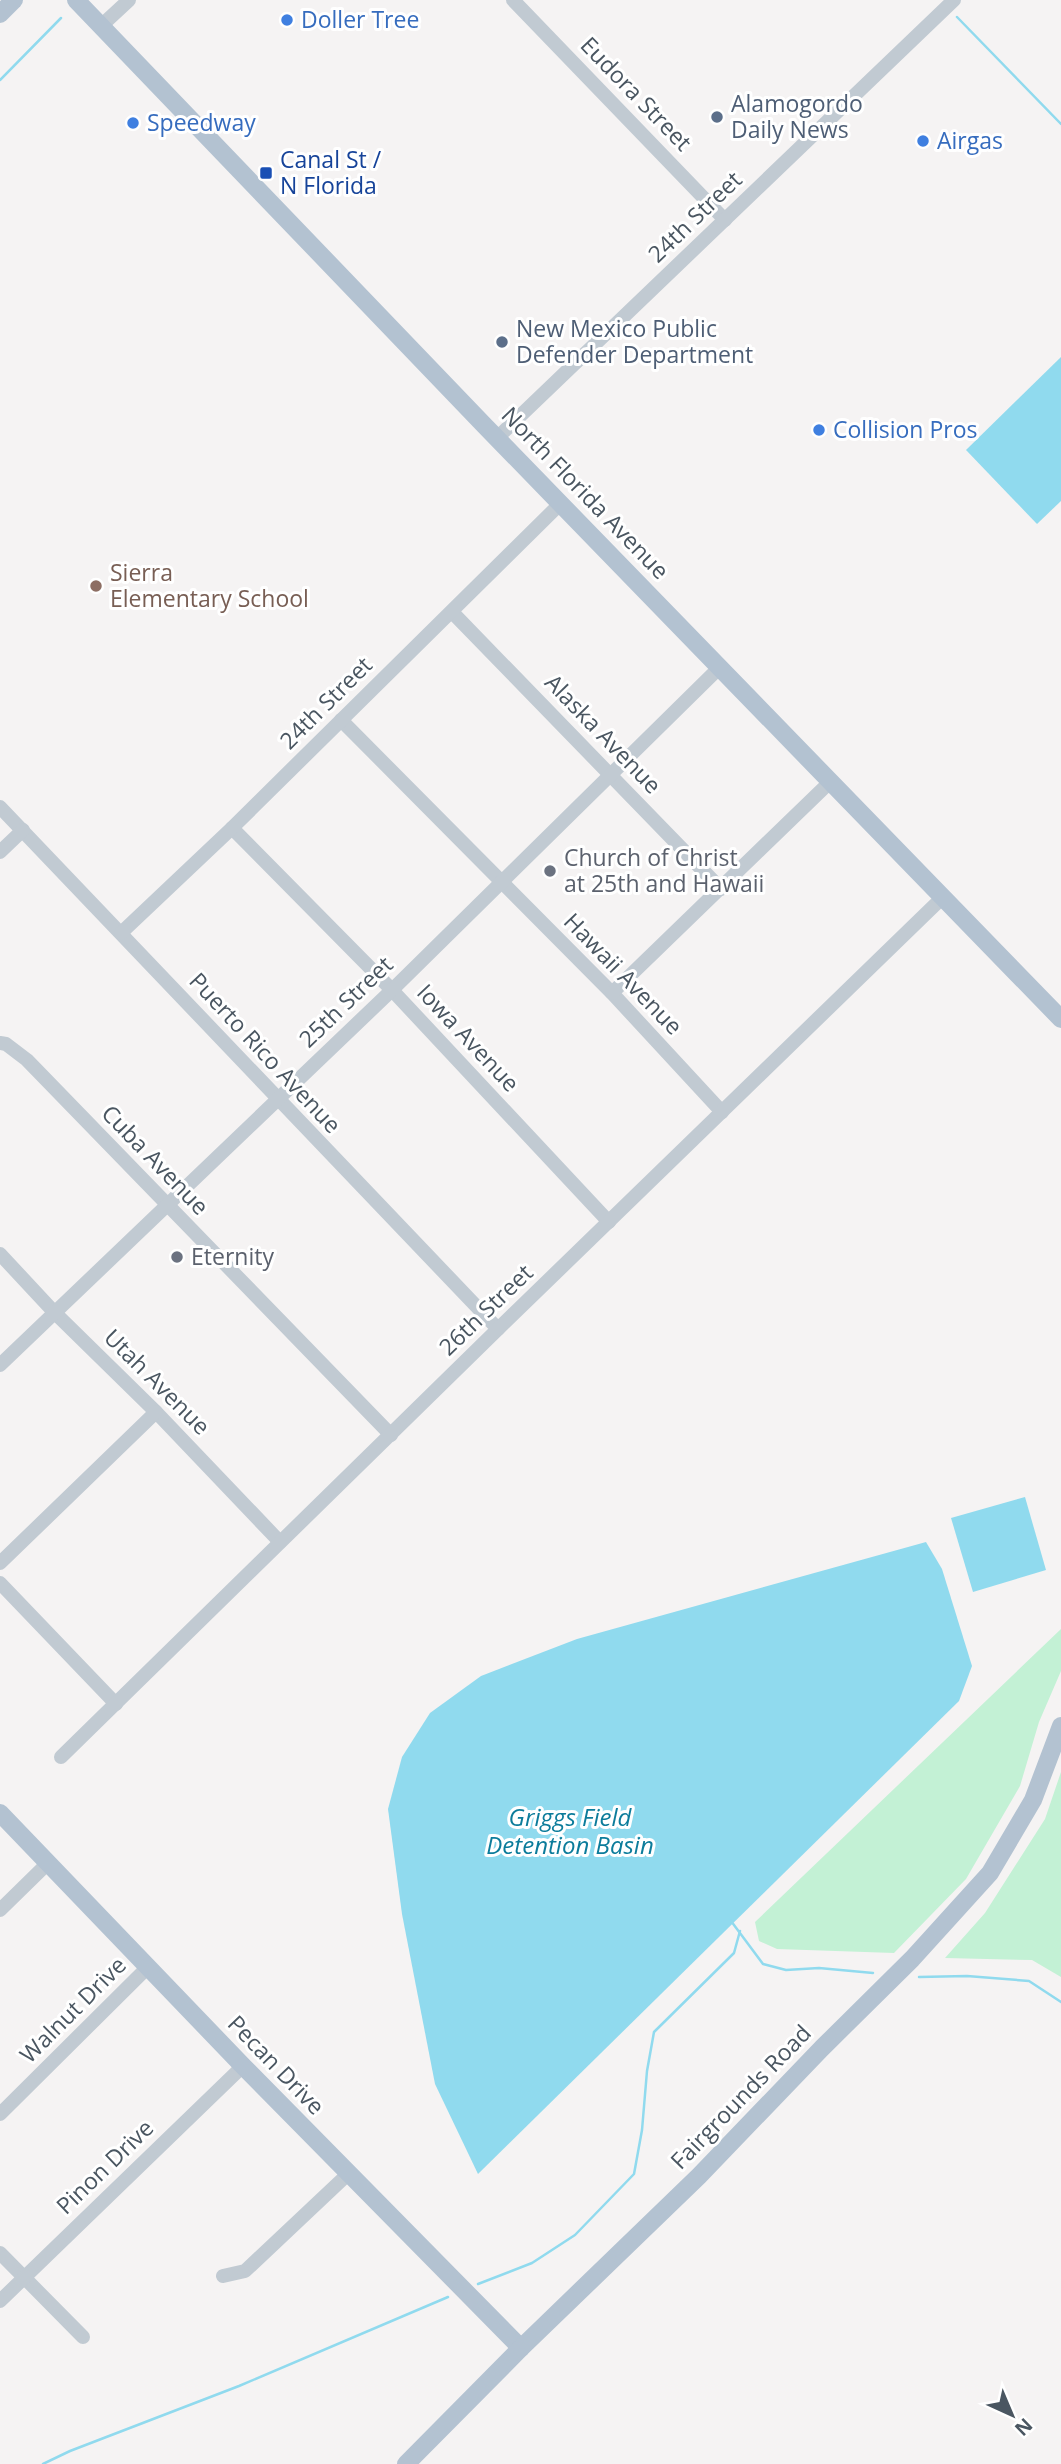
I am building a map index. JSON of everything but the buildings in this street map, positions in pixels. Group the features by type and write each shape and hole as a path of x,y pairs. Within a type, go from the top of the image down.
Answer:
{"main road":[{"path":"0,14 14,0"},
{"name":"North Florida Avenue","path":"76,0 1061,1019"},
{"name":"Fairgrounds Road","path":"406,2464 521,2348 699,2176 912,1959 990,1873 1034,1800 1061,1726"},
{"name":"Pecan Drive","path":"0,1813 348,2174 521,2348"}],"street":[{"path":"101,26 129,0"},
{"name":"Eudora Street","path":"513,0 726,220"},
{"name":"24th Street","path":"497,438 954,0"},
{"name":"24th Street","path":"121,933 232,828 561,503"},
{"name":"Alaska Avenue","path":"452,612 721,889"},
{"name":"25th Street","path":"0,1365 392,990 720,667"},
{"name":"Hawaii Avenue","path":"341,720 612,993 722,1112"},
{"path":"612,993 831,781"},
{"name":"Puerto Rico Avenue","path":"0,807 498,1329"},
{"name":"Iowa Avenue","path":"232,828 392,990 609,1222"},
{"path":"0,852 23,830"},
{"name":"26th Street","path":"61,1757 943,897"},
{"name":"Cuba Avenue","path":"0,1043 6,1044 27,1060 391,1436"},
{"name":"Utah Avenue","path":"0,1254 281,1542"},
{"path":"0,1563 156,1412"},
{"path":"0,1583 116,1703"},
{"path":"0,1910 47,1864"},
{"name":"Walnut Drive","path":"0,2114 148,1968"},
{"name":"Pinon Drive","path":"0,2301 243,2066"},
{"path":"223,2276 245,2271 348,2174"},
{"path":"0,2253 83,2337"}],"green space":[{"path":"1061,1629 1061,1671 1039,1722 1020,1786 966,1879 894,1953 777,1949 759,1941 755,1922"},
{"path":"1061,1772 1061,1977 1032,1960 945,1958 985,1913 1045,1819"}],"water":[{"path":"1061,357 1061,501 1037,524 966,450"},
{"path":"1025,1497 1046,1570 973,1592 951,1518"},
{"name":"Griggs Field Detention Basin","path":"926,1542 942,1569 972,1666 959,1701 478,2174 435,2084 402,1914 388,1809 402,1757 430,1713 481,1676 577,1639"}],"waterway":[{"path":"957,17 1061,124"},
{"path":"0,80 61,18"},
{"path":"731,1921 763,1964 786,1970 819,1968 873,1973"},
{"path":"478,2284 532,2263 575,2235 634,2174 654,2032 734,1953 740,1931"},
{"path":"919,1977 967,1976 1029,1981 1061,2002"},
{"path":"43,2464 239,2386 448,2297"}],"place":[{"name":"Doller Tree","path":"287,20"},
{"name":"Alamogordo Daily News","path":"717,117"},
{"name":"Speedway","path":"133,123"},
{"name":"Airgas","path":"923,141"},
{"name":"Canal St / N Florida","path":"266,173"},
{"name":"New Mexico Public Defender Department","path":"502,342"},
{"name":"Collision Pros","path":"819,430"},
{"name":"Sierra Elementary School","path":"96,586"},
{"name":"Church of Christ at 25th and Hawaii","path":"550,871"},
{"name":"Eternity","path":"177,1257"}]}
